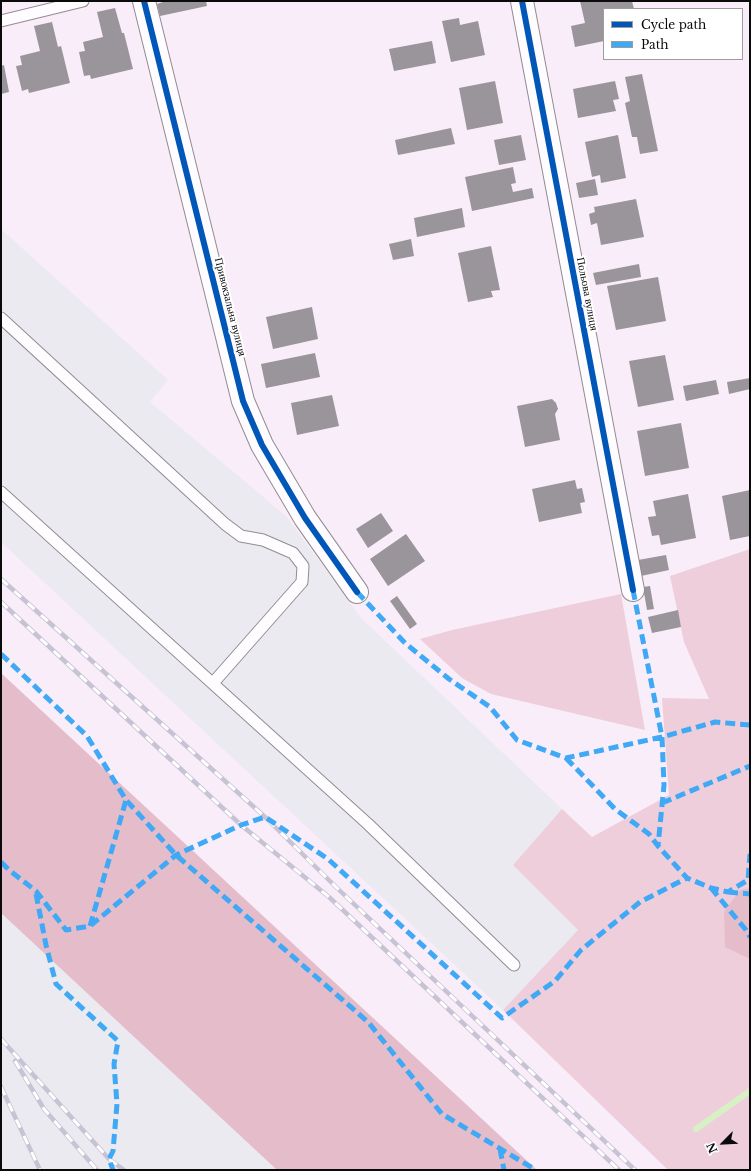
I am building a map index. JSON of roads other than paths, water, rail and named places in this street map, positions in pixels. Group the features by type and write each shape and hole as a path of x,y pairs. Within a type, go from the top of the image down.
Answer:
{"street":[{"name":"Привокзальна вулиця","path":"144,1 242,401 262,445 305,518 357,592"},
{"name":"Польова вулиця","path":"522,1 633,590"}],"lane":[{"path":"1,21 83,1"},
{"path":"1,318 225,524 241,536 263,540 293,553 303,566 302,582 213,683"},
{"path":"1,492 368,824 514,964"}],"waterway":[{"path":"696,1129 750,1091"}],"railway":[{"path":"1,579 265,817 337,888 635,1170"},
{"path":"1,602 241,825 329,897 619,1170"},
{"path":"1,1039 109,1159 124,1170"},
{"path":"15,1061 44,1109 97,1170"},
{"path":"1,1087 40,1170"}]}
